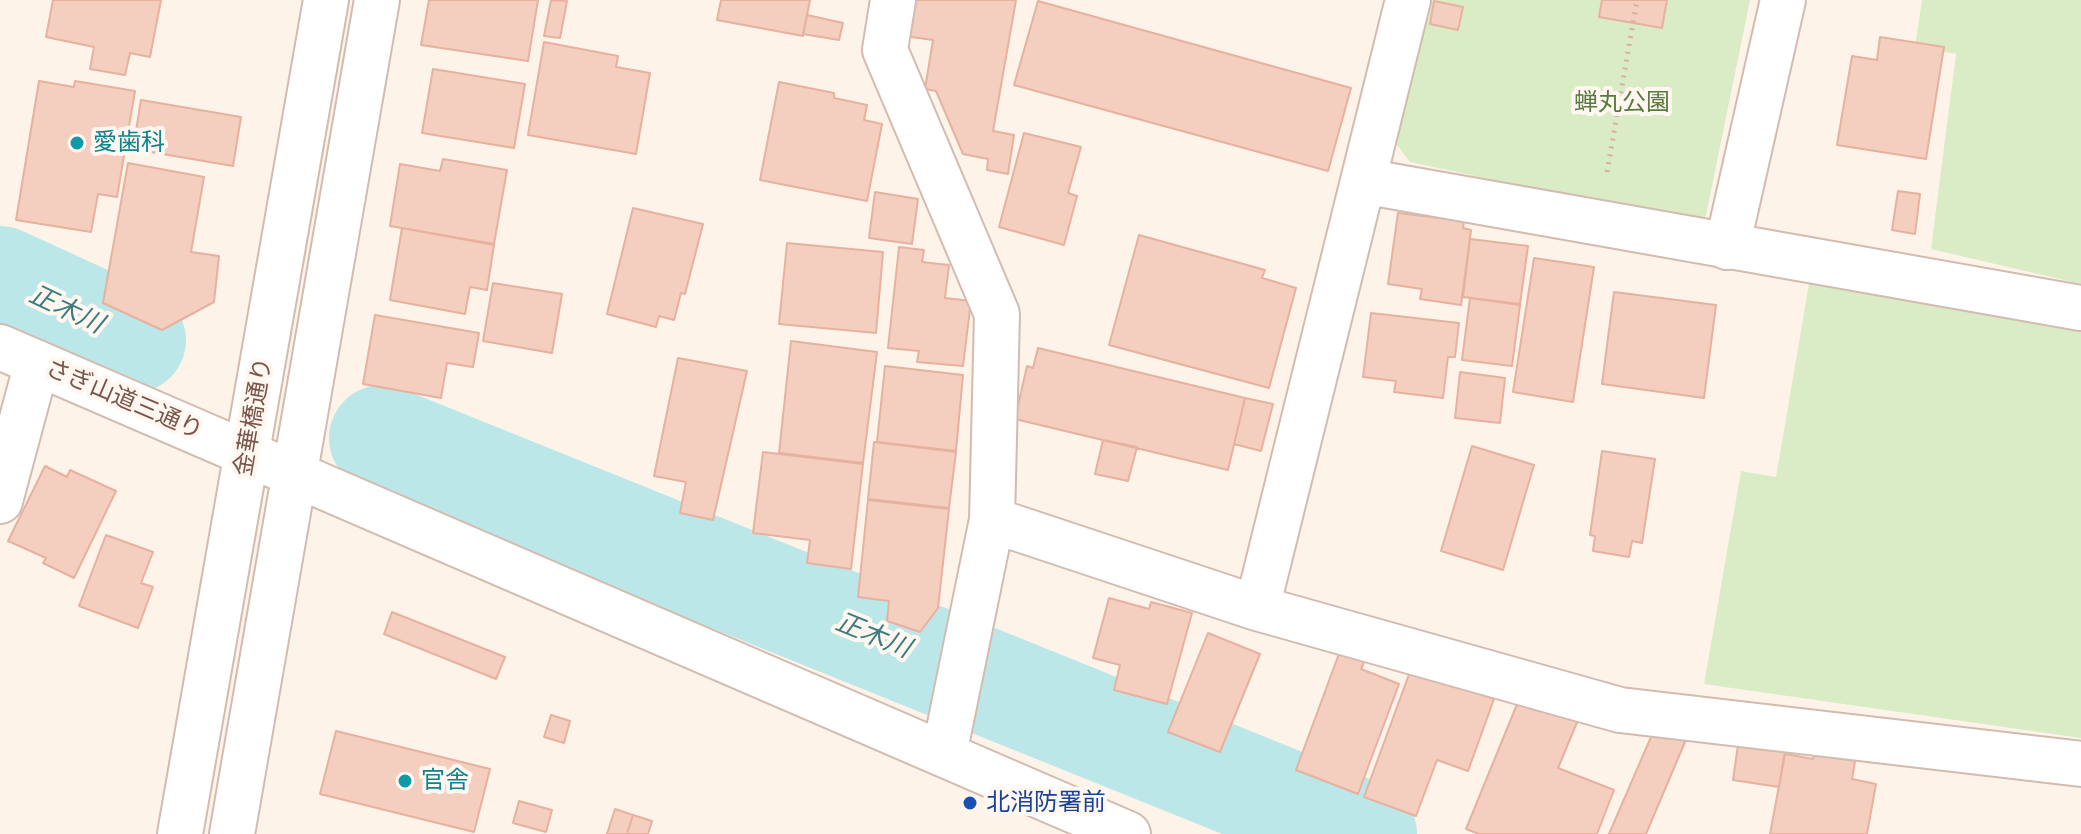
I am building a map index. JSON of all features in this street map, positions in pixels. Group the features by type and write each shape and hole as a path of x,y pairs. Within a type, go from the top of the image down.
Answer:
{"street":[{"name":"金華橋通り","path":"180,834 326,0"},
{"name":"金華橋通り","path":"232,834 377,0"},
{"path":"893,0 885,50 997,314 992,520 944,754"},
{"path":"1257,608 1408,0"},
{"path":"1727,247 1783,0"},
{"path":"1363,181 2081,308"},
{"name":"さぎ山道三通り","path":"18,355 1128,834"},
{"path":"0,501 18,355"},
{"path":"992,520 1257,608 1620,710 2081,764"}],"path":[{"path":"1605,180 1637,0"}],"green space":[{"name":"蝉丸公園","path":"1426,0 1750,0 1704,225 1410,162 1390,136"},
{"path":"1922,0 2081,0 2081,284 1931,249 1956,54 1915,46"},
{"path":"1810,278 2081,329 2081,738 1704,684 1741,471 1776,477"}],"building":[{"path":"53,0 161,0 150,57 130,53 125,75 90,69 94,47 46,37"},
{"path":"429,0 538,0 528,61 421,45"},
{"path":"551,0 567,1 560,38 544,36"},
{"path":"721,0 810,0 803,36 717,20"},
{"path":"903,0 1016,0 993,131 1014,135 1008,174 987,170 988,159 963,154 936,91 925,89 933,40 897,35"},
{"path":"1602,0 1667,0 1662,28 1599,17"},
{"path":"1038,1 1351,88 1328,171 1014,85"},
{"path":"1434,1 1463,7 1458,30 1430,24"},
{"path":"807,15 843,23 839,40 803,34"},
{"path":"1880,37 1944,47 1926,159 1837,145 1852,56 1877,60"},
{"path":"544,42 618,56 616,67 650,73 636,154 528,135"},
{"path":"433,69 525,84 514,148 422,133"},
{"name":"愛歯科","path":"39,81 74,87 75,81 135,91 117,197 98,194 91,232 16,220"},
{"path":"779,82 834,93 834,98 867,105 864,120 882,124 867,201 760,180"},
{"path":"141,100 241,117 233,166 133,149"},
{"path":"1024,133 1081,147 1068,193 1077,196 1064,245 999,227"},
{"path":"443,159 507,170 494,244 390,226 400,164 440,171"},
{"path":"128,163 204,177 191,252 219,256 214,302 162,330 103,303"},
{"path":"1898,191 1920,194 1915,234 1892,230"},
{"path":"875,192 918,199 912,244 869,238"},
{"path":"633,208 703,224 685,294 681,293 674,320 659,316 656,327 607,314"},
{"path":"1398,213 1464,221 1463,228 1471,230 1461,305 1420,299 1422,289 1388,284"},
{"path":"402,228 494,245 487,290 470,287 465,314 390,300"},
{"path":"1139,235 1265,270 1262,278 1296,288 1269,388 1109,345"},
{"path":"1470,239 1528,246 1520,304 1463,297"},
{"path":"787,243 883,252 876,333 779,324"},
{"path":"899,247 924,250 922,262 949,265 945,298 971,301 963,366 917,362 919,351 888,348"},
{"path":"1534,258 1594,267 1573,402 1513,392"},
{"path":"493,283 562,294 552,353 483,341"},
{"path":"1614,292 1716,305 1704,398 1602,384"},
{"path":"1470,298 1520,305 1512,366 1462,360"},
{"path":"1371,313 1459,323 1455,357 1448,357 1443,398 1394,392 1396,381 1363,377"},
{"path":"375,315 479,333 473,367 447,363 441,398 363,384"},
{"path":"791,341 877,352 863,463 779,453"},
{"path":"1038,348 1245,398 1228,470 1015,419 1027,366 1033,368"},
{"path":"678,358 747,371 713,520 680,513 686,482 654,476"},
{"path":"885,366 963,375 956,451 877,442"},
{"path":"1460,372 1505,378 1500,423 1455,418"},
{"path":"1245,398 1273,404 1261,451 1234,444"},
{"path":"1103,440 1137,447 1128,481 1095,474"},
{"path":"874,442 956,452 949,508 868,499"},
{"path":"1472,446 1534,465 1503,570 1441,551"},
{"path":"1602,451 1655,459 1642,543 1632,541 1629,557 1593,551 1595,536 1590,535"},
{"path":"763,452 863,464 851,569 807,563 810,540 753,533"},
{"path":"45,466 67,477 70,470 116,491 74,578 43,563 46,558 8,541"},
{"path":"868,500 949,509 938,608 920,632 887,621 889,601 858,597"},
{"path":"106,535 153,552 141,583 153,587 138,628 79,606"},
{"path":"1109,598 1149,609 1151,602 1192,613 1167,704 1114,690 1120,665 1093,658"},
{"path":"392,612 505,657 496,679 384,634"},
{"path":"1208,633 1260,654 1220,752 1168,732"},
{"path":"1340,651 1365,660 1361,669 1399,684 1358,794 1296,770"},
{"path":"1411,669 1494,699 1468,771 1437,760 1416,816 1364,797"},
{"path":"1520,697 1578,720 1558,768 1614,790 1597,834 1479,834 1466,829"},
{"path":"551,715 570,721 564,743 544,737"},
{"path":"1657,723 1688,735 1646,834 1609,834"},
{"name":"官舎","path":"336,731 490,769 474,832 320,794"},
{"path":"1739,738 1786,745 1779,787 1733,780"},
{"path":"1785,754 1813,759 1814,754 1855,761 1852,779 1876,784 1867,834 1770,834"},
{"path":"519,801 552,810 546,832 513,823"},
{"path":"615,809 633,815 627,834 607,834"},
{"path":"633,815 652,821 648,834 627,834"}],"waterway":[{"name":"正木川","path":"0,279 133,340"},
{"name":"正木川","path":"382,438 1364,834"}],"place":[{"name":"愛歯科","path":"77,143"},
{"name":"官舎","path":"405,781"},
{"name":"北消防署前","path":"970,803"}]}
